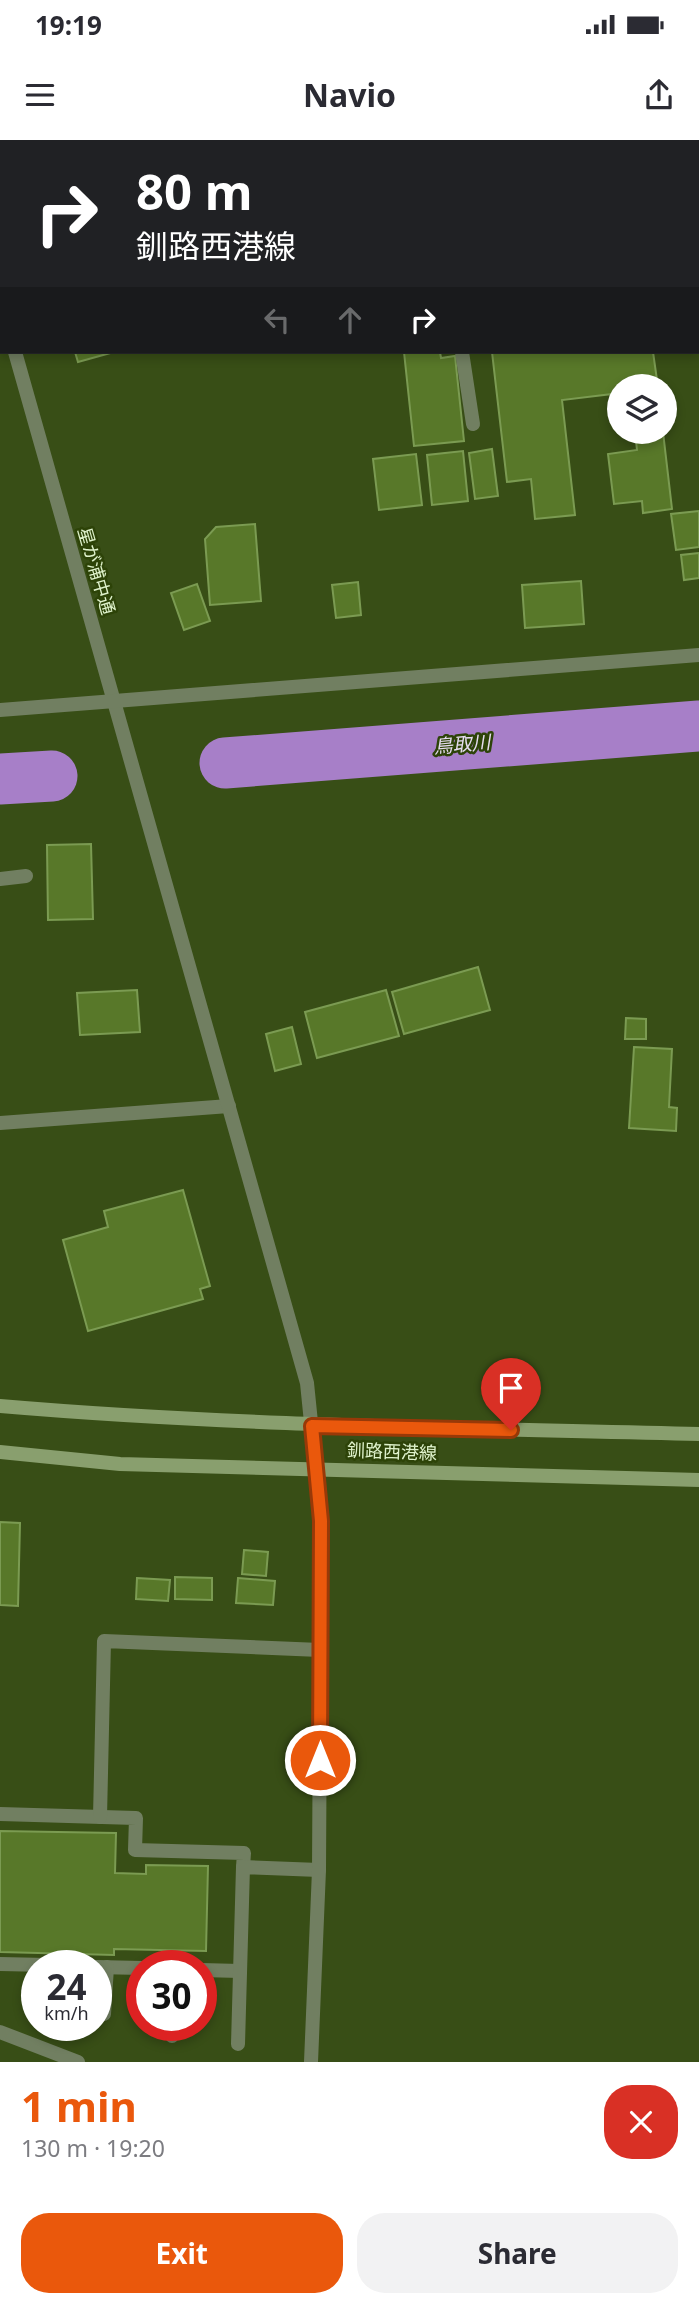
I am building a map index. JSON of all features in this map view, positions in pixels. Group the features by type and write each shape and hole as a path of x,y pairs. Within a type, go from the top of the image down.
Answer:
{"main road":[{"name":"釧路西港線","path":"0,1406 312,1426 699,1434"},
{"name":"釧路西港線","path":"0,1452 120,1464 699,1479"}],"street":[{"name":"星が浦中通","path":"16,354 307,1383 321,1521 319,1870 311,2062"},
{"path":"463,354 474,424"},
{"path":"0,710 699,655"},
{"path":"0,879 26,876"},
{"path":"0,1123 229,1106"},
{"path":"100,1817 104,1641 320,1650"},
{"path":"0,1814 136,1818 135,1850 244,1853 238,2044"},
{"path":"243,1867 319,1870"},
{"path":"0,1964 21,1964"},
{"path":"217,1970 240,1971"},
{"path":"0,2032 78,2062"}],"building":[{"path":"76,354 107,354 78,362"},
{"path":"404,354 440,354 441,358 455,356 464,441 414,446"},
{"path":"492,354 653,354 656,374 607,374 607,395 562,400 575,515 535,519 531,479 507,482"},
{"path":"636,444 664,444 672,509 643,513 642,501 614,504 608,454 637,450"},
{"path":"492,449 498,496 475,499 469,453"},
{"path":"463,451 468,501 432,505 427,455"},
{"path":"416,454 422,505 379,510 373,459"},
{"path":"699,511 699,547 676,550 671,514"},
{"path":"255,524 261,601 210,605 205,539 216,527"},
{"path":"699,553 699,578 684,580 681,555"},
{"path":"581,581 584,624 525,628 522,585"},
{"path":"358,582 361,615 336,618 332,585"},
{"path":"197,584 210,621 184,630 171,593"},
{"path":"91,844 93,919 48,920 47,845"},
{"path":"478,967 490,1010 404,1034 392,992"},
{"path":"137,990 140,1032 80,1035 77,993"},
{"path":"386,990 399,1036 317,1058 305,1012"},
{"path":"626,1018 646,1019 646,1039 625,1039"},
{"path":"292,1027 301,1064 275,1071 266,1034"},
{"path":"634,1047 672,1049 669,1107 677,1108 676,1131 629,1128"},
{"path":"183,1190 210,1286 200,1289 203,1299 88,1331 63,1240 108,1227 104,1211"},
{"path":"0,1522 20,1523 18,1606 0,1605"},
{"path":"244,1550 268,1552 266,1576 242,1574"},
{"path":"175,1577 212,1578 212,1600 175,1599"},
{"path":"137,1578 170,1580 168,1601 136,1599"},
{"path":"238,1578 275,1581 273,1605 236,1603"},
{"path":"0,1831 116,1833 115,1873 146,1874 146,1865 208,1866 206,1950 114,1949 114,1955 112,1950 0,1952"}],"waterway":[{"name":"鳥取川","path":"225,763 699,726"},
{"name":"鳥取川","path":"0,779 52,776"}],"route":[{"path":"320,1760 321,1521 312,1426 511,1430"}]}
